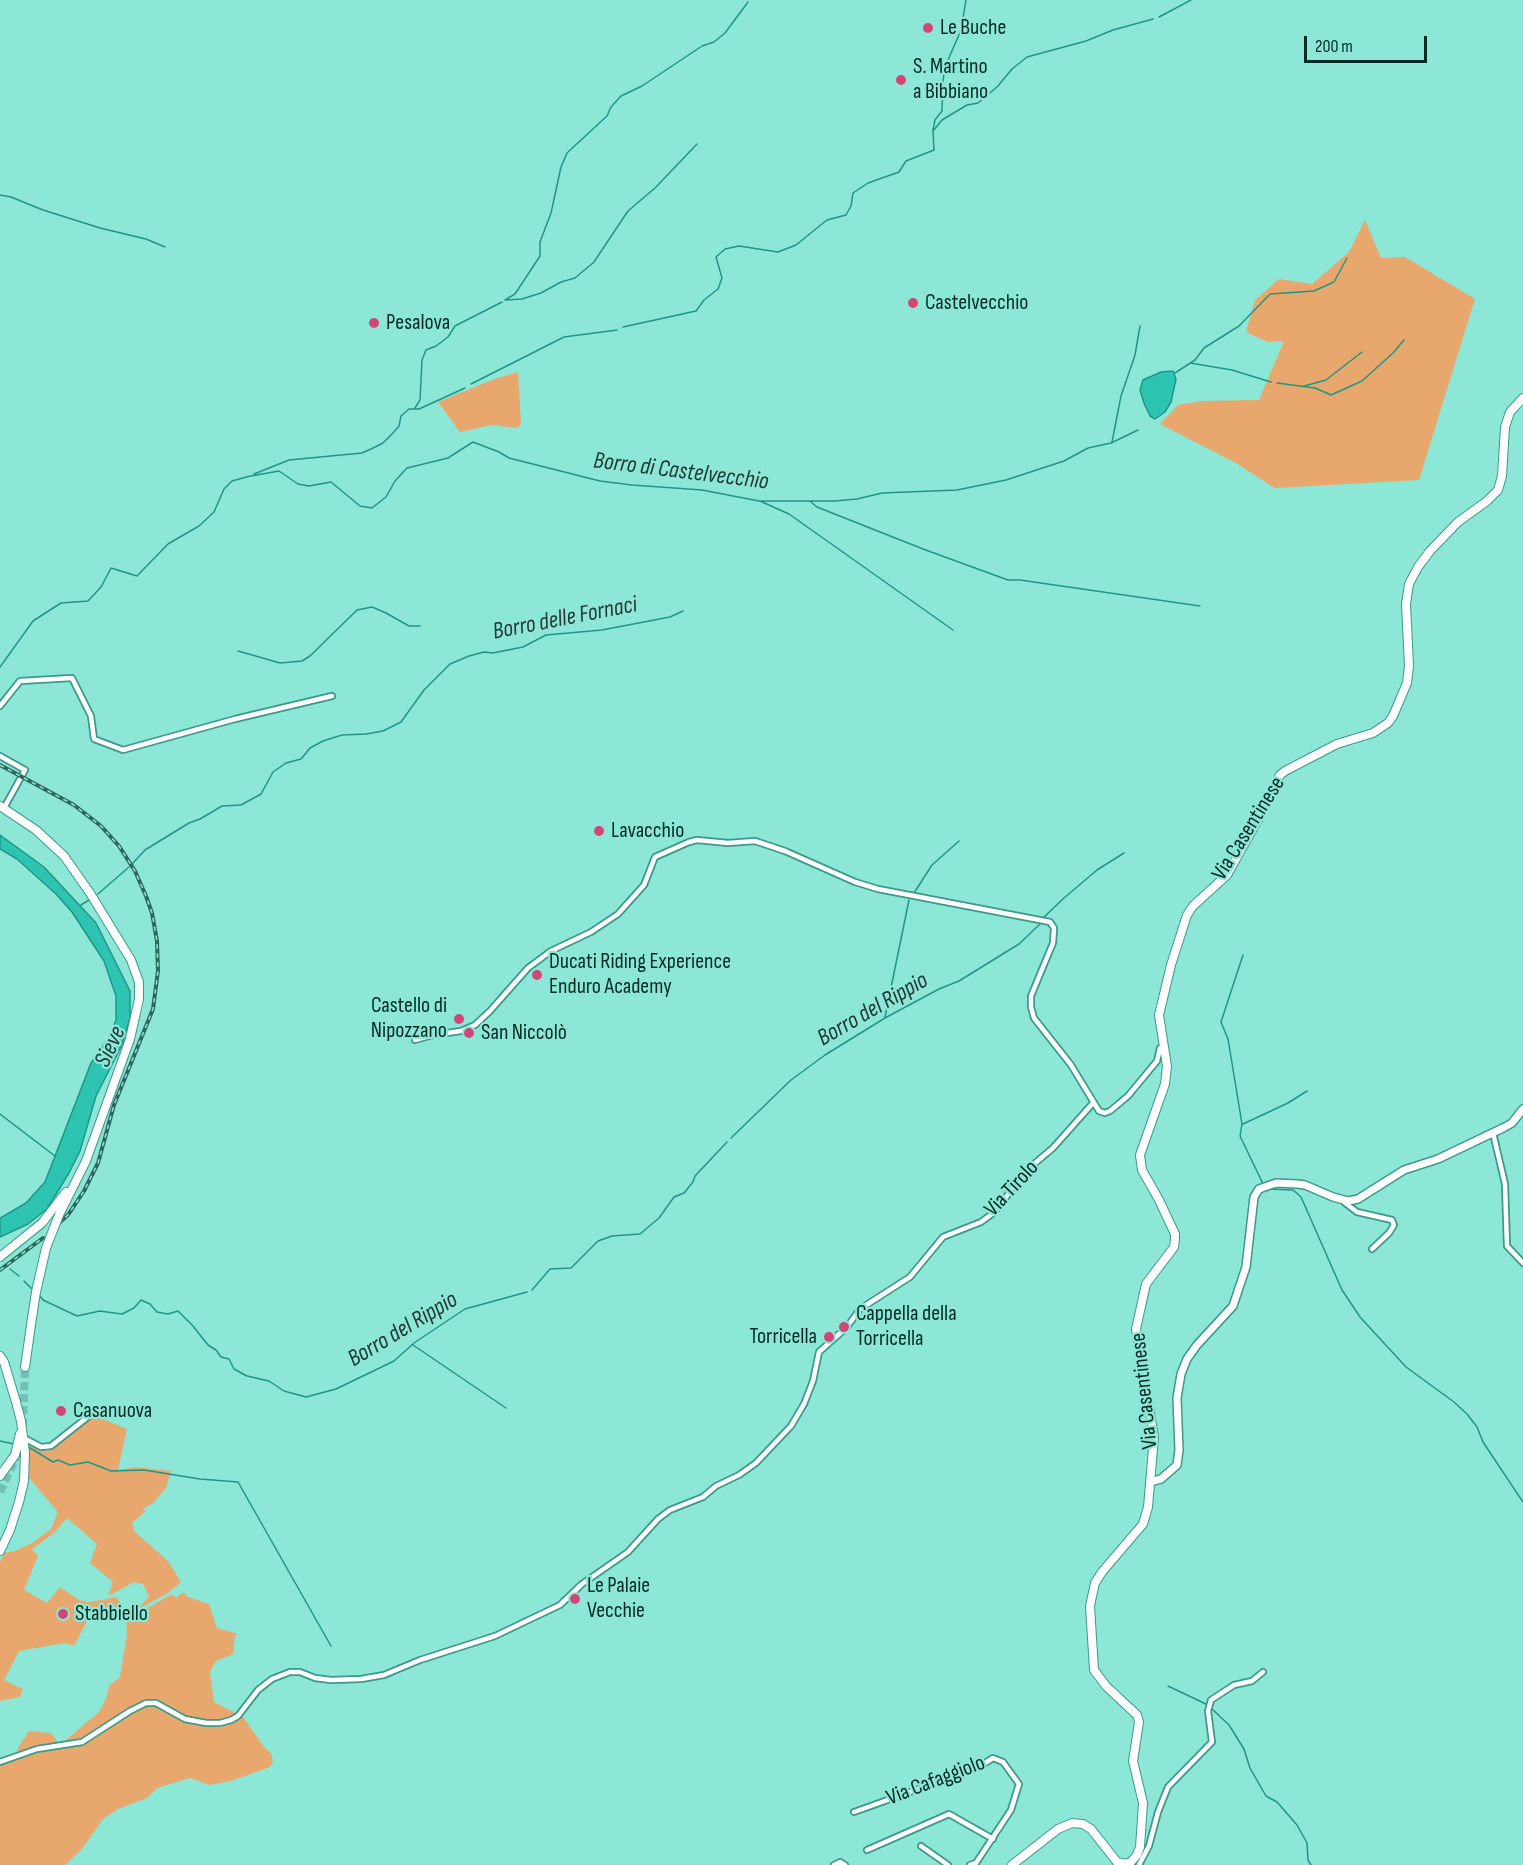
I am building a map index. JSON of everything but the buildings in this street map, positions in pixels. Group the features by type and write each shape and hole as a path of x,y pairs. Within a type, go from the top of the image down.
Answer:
{"main road":[{"name":"Via Casentinese","path":"1012,1865 1058,1829 1077,1823 1091,1829 1112,1859 1128,1864 1137,1855 1141,1834 1143,1803 1133,1761 1139,1722 1137,1715 1106,1686 1094,1670 1090,1606 1092,1590 1102,1572 1145,1520 1153,1427 1136,1329 1146,1284 1174,1247 1175,1234 1142,1170 1140,1155 1165,1084 1167,1066 1159,1015 1171,965 1187,915 1193,906 1227,874 1280,775 1337,744 1373,733 1388,723 1393,716 1407,684 1409,666 1406,604 1409,584 1430,551 1458,522 1498,490 1502,476 1505,427 1510,412 1523,398"},
{"path":"2,807 42,835 70,864 90,892 131,960 139,982 139,999 130,1039 86,1161 59,1215 46,1248 36,1292 25,1367"},
{"path":"1150,1482 1161,1479 1177,1465 1177,1398 1181,1374 1187,1359 1197,1345 1233,1306 1246,1267 1254,1197 1259,1188 1276,1183 1305,1185 1348,1201 1358,1199 1404,1170 1438,1159 1512,1123 1523,1109"},
{"path":"0,1257 42,1223 86,1161"},
{"path":"0,1356 9,1374 24,1443 24,1481 10,1530 0,1551"},
{"path":"0,1476 15,1455 20,1440 21,1421"}],"street":[{"path":"0,706 20,681 72,678 91,716 94,739 123,750 235,719 332,696"},
{"path":"0,756 25,770 2,807"},
{"path":"415,1040 461,1031 475,1025 528,968 551,951 591,932 618,914 644,885 655,858 697,840 728,843 754,841 878,889 1050,922 1054,928 1053,943 1031,996 1031,1007 1034,1018 1071,1065 1099,1111 1105,1113 1117,1107 1149,1072 1157,1061 1161,1046 1164,1044"},
{"name":"Via Tirolo","path":"0,1762 37,1749 82,1742 146,1703 156,1703 185,1719 206,1723 231,1720 238,1716 258,1690 272,1679 290,1672 300,1672 315,1678 331,1680 362,1679 384,1675 420,1660 495,1636 560,1605 582,1584 628,1552 658,1519 670,1510 703,1497 716,1486 739,1475 756,1463 791,1426 812,1383 819,1352 842,1332 860,1309 910,1276 943,1237 981,1222 992,1214 1022,1174 1053,1148 1093,1103"},
{"path":"1493,1133 1505,1184 1507,1246 1523,1263"},
{"path":"1339,1198 1357,1212 1392,1220 1394,1225 1389,1233 1372,1250"},
{"path":"24,1443 41,1447 51,1446 89,1416"},
{"path":"1138,1865 1149,1846 1158,1812 1168,1787 1212,1742 1208,1711 1211,1701 1234,1685 1252,1681 1263,1672"},
{"name":"Via Cafaggiolo","path":"854,1812 977,1768 993,1758 1003,1762 1018,1784 1011,1810 975,1864"},
{"name":"Via Cafaggiolo","path":"867,1850 949,1814 993,1839"},
{"path":"921,1846 948,1865"},
{"path":"834,1865 840,1862 846,1865"}],"shaded area":[{"path":"1365,220 1381,258 1405,257 1475,299 1419,480 1275,488 1234,462 1160,424 1178,405 1201,401 1259,400 1284,341 1268,342 1246,332 1255,300 1279,279 1312,284 1349,252"},
{"path":"518,372 521,424 517,428 492,425 460,432 438,402 494,379"},
{"path":"89,1416 127,1429 118,1470 136,1467 171,1471 166,1488 153,1503 143,1509 146,1511 132,1523 134,1531 168,1561 181,1582 168,1593 140,1608 146,1609 172,1594 176,1598 183,1592 188,1597 209,1604 217,1628 238,1634 235,1636 233,1654 216,1661 210,1672 214,1702 243,1717 264,1747 271,1753 273,1761 270,1767 231,1781 209,1785 190,1778 157,1788 147,1798 118,1809 103,1819 82,1849 65,1865 0,1865 0,1762 16,1756 18,1748 29,1731 51,1733 60,1745 99,1712 106,1699 109,1686 120,1677 127,1634 126,1612 95,1617 87,1621 74,1646 64,1643 19,1651 4,1680 23,1689 20,1697 0,1701 0,1562 4,1553 15,1551 32,1543 51,1529 58,1512 30,1479 24,1481 25,1453 29,1446 48,1451","holes":["67,1518 97,1544 90,1563 113,1582 108,1596 134,1582 143,1584 149,1596 139,1608 124,1608 116,1597 90,1602 79,1600 60,1587 47,1603 24,1590 38,1556 32,1549 54,1533"]}],"water":[{"path":"1173,371 1176,379 1171,402 1165,412 1155,419 1150,416 1140,390 1143,380 1161,372"},
{"name":"Sieve","path":"0,835 44,867 96,923 130,991 130,1018 122,1045 96,1096 80,1151 69,1173 47,1209 28,1224 0,1237 0,1218 26,1203 45,1182 91,1063 108,1039 116,1020 116,996 104,961 72,912 56,894 17,859 0,849"}],"waterway":[{"path":"933,130 935,120 942,111 945,67 961,30 966,0"},
{"path":"1159,17 1191,0"},
{"path":"505,300 515,294 540,256 540,242 551,213 561,167 567,153 607,116 611,107 621,96 642,86 702,46 714,42 725,33 748,2"},
{"path":"623,327 696,311 704,300 718,289 722,278 716,257 725,249 739,246 778,252 796,245 827,220 846,215 851,206 853,193 868,183 899,172 906,161 934,150 933,131 942,120 967,105 978,103 1027,57 1153,19"},
{"path":"505,300 522,299 575,278 594,262 628,211 655,188 697,144"},
{"path":"0,195 100,228 146,239 165,247"},
{"path":"1175,373 1195,360 1204,348 1239,326 1270,294 1314,291 1334,282 1347,258"},
{"path":"415,408 420,400 422,360 426,350 448,337 455,326 502,302"},
{"path":"1112,442 1121,396 1135,355 1140,326"},
{"path":"471,384 564,337 617,330"},
{"path":"1277,383 1315,388 1331,395 1362,381 1404,340"},
{"path":"1304,386 1326,380 1362,352"},
{"path":"1190,363 1232,370 1271,382"},
{"path":"254,474 289,460 362,453 383,443 399,426 401,416 409,409 419,409 465,388"},
{"name":"Borro di Castelvecchio","path":"251,476 279,471 298,484 309,486 331,482 360,506 372,508 386,497 395,481 407,468 448,458 473,442 509,458 600,481 702,490 759,501 835,501 882,493 957,490 1006,480 1064,461 1088,448 1111,443 1138,430"},
{"path":"0,667 33,621 61,603 88,601 101,587 111,568 137,576 168,544 199,526 214,512 224,489 232,481 250,476"},
{"path":"760,501 789,514 953,630"},
{"path":"811,502 817,507 923,549 1008,580 1200,606"},
{"path":"238,651 280,663 302,661 357,610 372,607 409,626 420,626"},
{"name":"Borro delle Fornaci","path":"133,863 145,850 189,823 222,806 241,805 261,794 273,772 286,763 301,759 310,748 323,741 342,735 383,731 401,722 424,690 450,664 484,652 493,653 523,647 546,635 602,630 670,617 683,611"},
{"path":"914,893 932,865 959,841"},
{"name":"Borro del Rippio","path":"1043,918 1097,870 1124,853"},
{"path":"98,894 129,867"},
{"path":"81,905 89,900"},
{"path":"885,1017 909,900"},
{"name":"Borro del Rippio","path":"731,1138 791,1080 825,1055 885,1018 959,981 1019,944 1040,924"},
{"path":"1243,955 1221,1022 1228,1039 1242,1124 1240,1136 1264,1186"},
{"path":"1243,1124 1288,1103 1307,1091"},
{"path":"0,1114 55,1156"},
{"name":"Borro del Rippio","path":"532,1290 550,1269 571,1268 598,1241 612,1236 640,1234 659,1218 674,1197 684,1193 695,1176 727,1142"},
{"path":"1267,1189 1293,1190 1301,1197 1342,1290 1360,1317 1406,1367 1467,1414 1523,1502"},
{"name":"Borro del Rippio","path":"10,1269 19,1276"},
{"name":"Borro del Rippio","path":"24,1281 34,1291"},
{"name":"Borro del Rippio","path":"40,1296 43,1300 77,1316 100,1311 122,1314 134,1308 141,1300 150,1304 157,1312 168,1314 178,1311 208,1345 221,1357 229,1359 234,1369 247,1376 269,1381 284,1391 306,1397 336,1389 394,1361 414,1343 465,1309 527,1292"},
{"path":"413,1345 506,1408"},
{"path":"0,1441 14,1444"},
{"path":"27,1446 53,1462 58,1460 70,1465 88,1462 111,1471 144,1470 200,1479 238,1482 331,1646"},
{"path":"1168,1686 1208,1705"},
{"path":"1212,1709 1229,1725 1244,1749 1250,1768 1266,1796 1277,1802 1297,1825 1307,1843 1308,1860 1311,1865"}],"tunnel":[{"path":"23,1426 25,1367"},
{"path":"0,1492 16,1458"}],"railway":[{"path":"0,765 74,805 101,826 119,846 135,871 146,896 157,941 158,971 153,1009 114,1105 98,1163 84,1191 68,1215 59,1223"},
{"path":"0,1270 43,1238"}],"place":[{"name":"Le Buche","path":"928,28"},
{"name":"S. Martino a Bibbiano","path":"901,80"},
{"name":"Castelvecchio","path":"913,303"},
{"name":"Pesalova","path":"374,323"},
{"name":"Lavacchio","path":"599,831"},
{"name":"Ducati Riding Experience Enduro Academy","path":"537,975"},
{"name":"Castello di Nipozzano","path":"459,1019"},
{"name":"San Niccolò","path":"469,1033"},
{"name":"Cappella della Torricella","path":"844,1327"},
{"name":"Torricella","path":"829,1337"},
{"name":"Casanuova","path":"61,1411"},
{"name":"Le Palaie Vecchie","path":"575,1599"},
{"name":"Stabbiello","path":"63,1614"}]}
